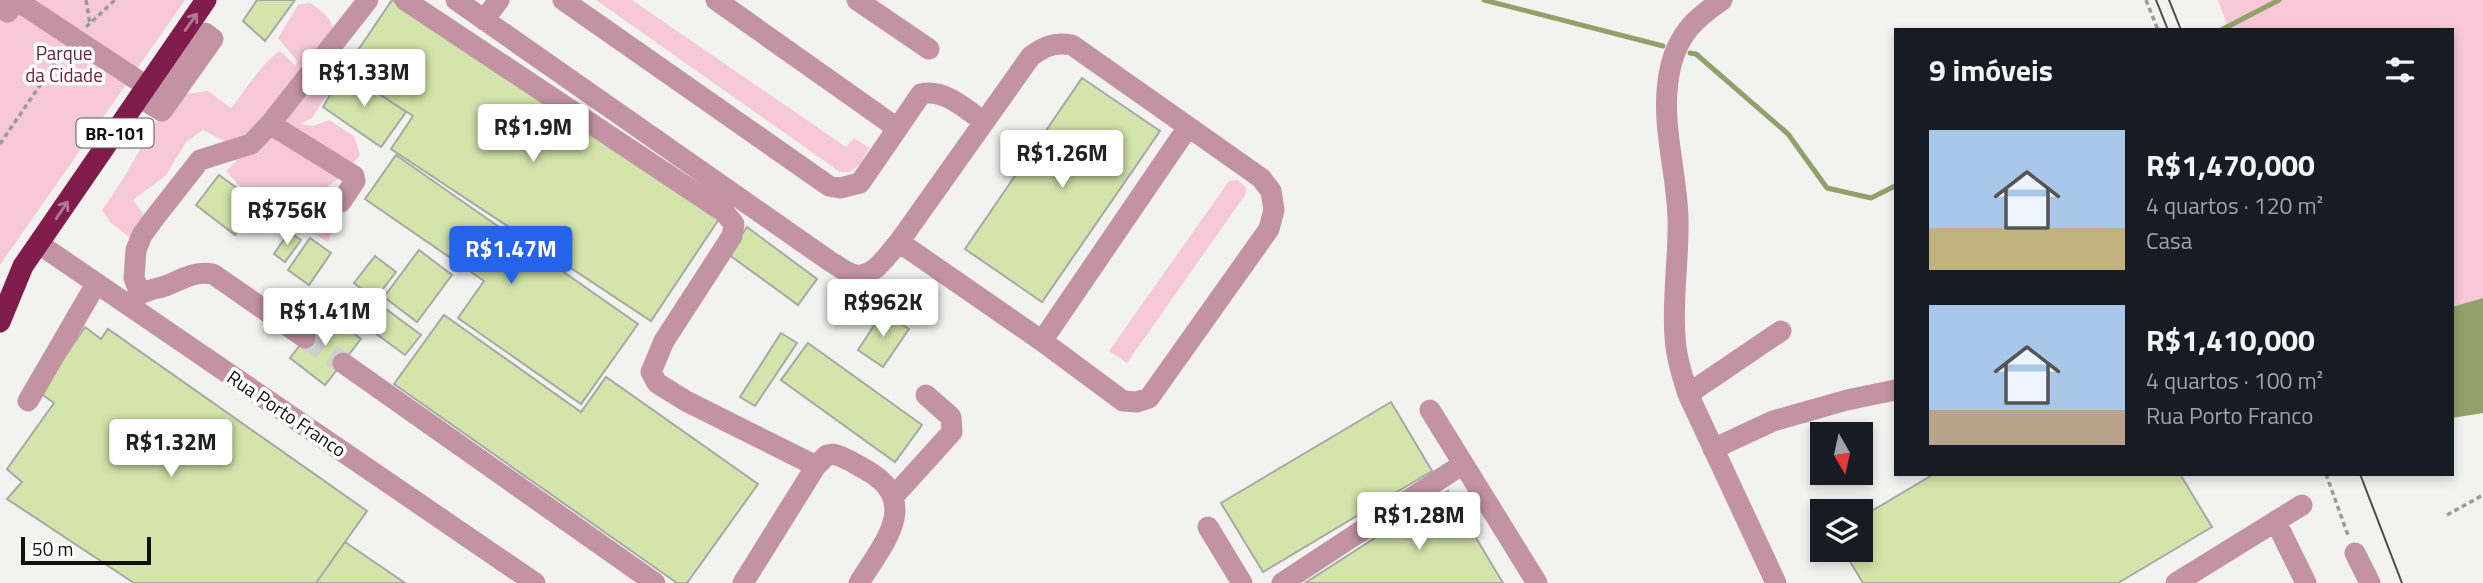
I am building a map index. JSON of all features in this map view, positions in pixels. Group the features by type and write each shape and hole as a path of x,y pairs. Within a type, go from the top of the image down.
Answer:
{"highway":[{"name":"BR-101","path":"0,323 23,266 148,102 206,0"},
{"path":"0,299 23,266"}],"street":[{"path":"305,338 213,274 187,275 133,299 136,250 142,235 200,160 251,144 270,124 368,0"},
{"path":"405,0 724,212 733,224 732,236 664,341 650,372 657,383 686,401 816,466"},
{"path":"456,0 831,262 854,275 866,274 877,267 899,242 1031,56 1044,46 1061,43 1072,45 1261,178 1271,191 1274,211 1269,229 1149,398 1137,402 1123,401 899,242"},
{"path":"484,20 499,0"},
{"path":"563,0 829,186 840,188 860,183 921,94 928,92 951,99 984,122"},
{"path":"716,0 897,128"},
{"path":"857,0 929,49"},
{"path":"1722,0 1699,15 1682,36 1671,65 1668,88 1668,149 1678,218 1675,337 1679,368 1688,394 1776,583"},
{"path":"5,4 163,97 205,33 213,39 162,111 148,102"},
{"path":"270,124 354,176 355,181 341,202"},
{"path":"1042,341 1188,127"},
{"name":"Rua Porto Franco","path":"39,244 96,284 133,299 536,583"},
{"path":"28,401 96,284"},
{"path":"1688,394 1781,331"},
{"path":"342,363 655,583"},
{"path":"1713,449 1773,421 1847,400 1894,390"},
{"path":"895,495 951,432 951,417 926,395"},
{"path":"1430,410 1537,583"},
{"path":"743,583 816,466 827,455 841,456 880,478 895,495 896,513 886,539 859,583"},
{"path":"1282,583 1463,464"},
{"path":"2176,583 2302,505"},
{"path":"2276,522 2306,583"},
{"path":"1208,527 1242,583"},
{"path":"2355,552 2371,583"}],"path":[{"path":"86,0 90,24"},
{"path":"81,33 115,0"},
{"path":"2146,0 2157,28"},
{"path":"0,144 67,47"},
{"path":"2327,476 2355,552"},
{"path":"2447,515 2483,495"}],"green space":[{"name":"Parque da Cidade","path":"0,0 185,0 0,265"},
{"path":"596,0 632,0 846,147 854,138 869,148 860,164 850,172 840,172"},
{"path":"2218,0 2483,0 2483,298 2454,306 2454,28 2228,28"},
{"path":"310,3 330,20 333,40 329,59 341,73 312,118 300,124 313,126 329,120 354,136 360,155 341,177 322,190 308,210 332,232 328,242 305,229 296,229 260,208 226,171 239,158 226,142 203,130 186,142 166,175 133,200 149,222 130,238 110,222 102,210 173,96 208,91 231,108 260,69 280,51 296,66 297,61 278,38 298,5"},
{"path":"1238,180 1246,188 1245,195 1127,363 1109,351 1229,181"}],"shaded area":[{"path":"2483,298 2483,413 2454,418 2454,306"}],"building":[{"path":"257,0 295,0 265,41 243,21"},
{"path":"392,0 721,216 651,321 391,149 413,116 344,71"},
{"path":"344,71 406,112 381,147 323,107"},
{"path":"1082,78 1160,131 1042,302 965,249"},
{"path":"396,155 638,324 581,404 458,318 484,281 365,199"},
{"path":"219,175 248,196 242,204 252,211 235,235 196,205"},
{"path":"747,227 817,279 798,305 728,254"},
{"path":"289,232 301,240 285,262 274,254"},
{"path":"310,238 331,253 309,285 288,270"},
{"path":"419,250 452,275 417,322 384,297"},
{"path":"375,256 396,272 375,299 354,283"},
{"path":"386,309 421,335 405,355 371,330"},
{"path":"326,312 361,339 325,385 290,358"},
{"path":"883,312 909,329 883,367 858,350"},
{"path":"444,315 581,412 606,377 758,484 687,583 677,583 394,384"},
{"path":"85,327 101,339 108,329 367,511 316,583 134,583 7,499 22,482 7,469 54,403 40,393"},
{"path":"781,333 797,343 755,406 740,397"},
{"path":"808,343 922,425 895,462 781,380"},
{"path":"1391,402 1432,471 1263,572 1221,503"},
{"path":"1931,476 2181,476 2212,527 2118,583 1863,583 1850,562 1873,562 1873,510"},
{"path":"1448,491 1503,583 1305,583"},
{"path":"345,542 405,583 316,583"}],"waterway":[{"path":"1484,0 1663,46"},
{"path":"2225,28 2279,0"},
{"path":"1690,53 1696,54 1788,134 1827,188 1871,198 1894,186"}],"tunnel":[{"path":"305,338 343,363"}],"tram line":[{"path":"2156,0 2167,28"},
{"path":"2169,0 2180,28"},
{"path":"2361,476 2402,583"}]}
